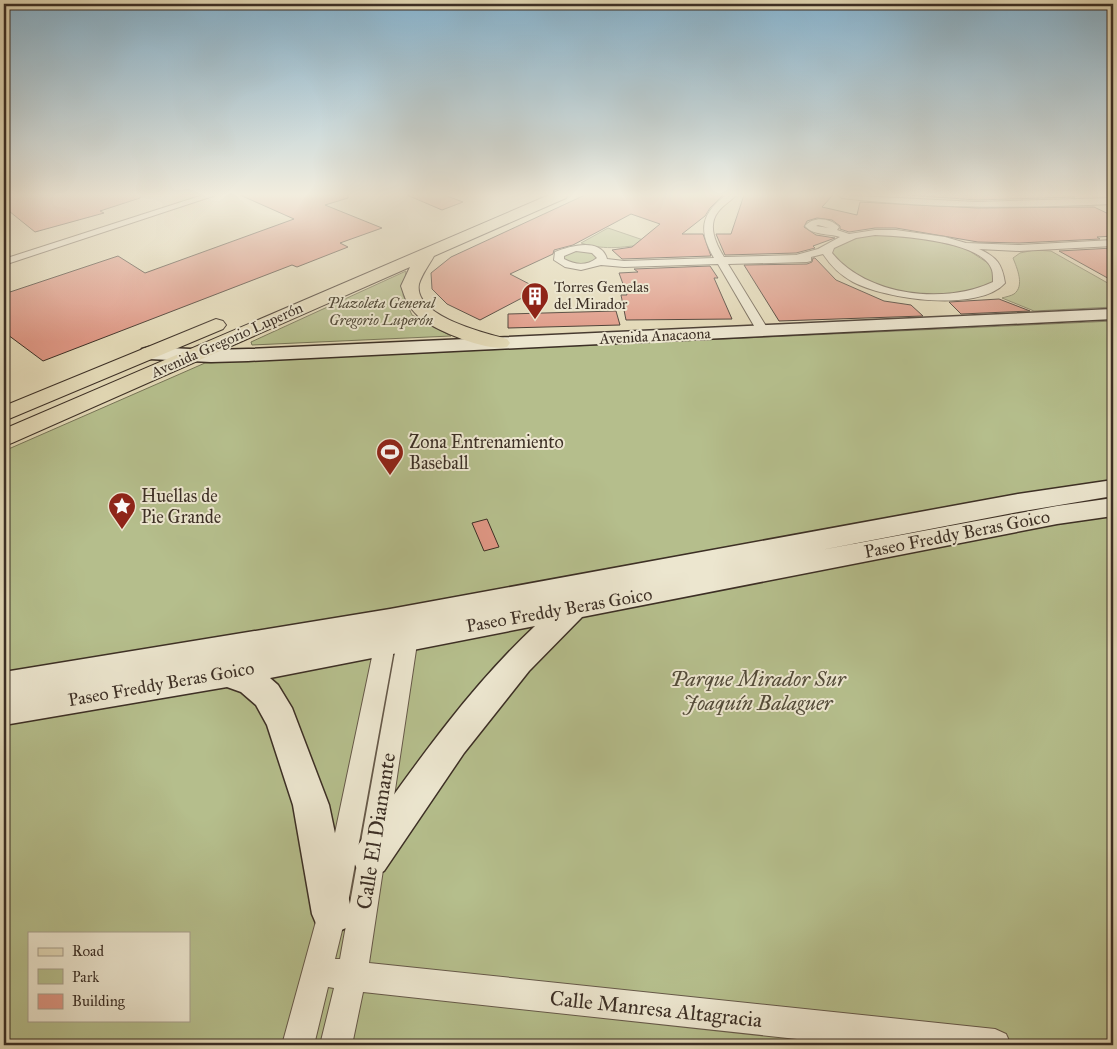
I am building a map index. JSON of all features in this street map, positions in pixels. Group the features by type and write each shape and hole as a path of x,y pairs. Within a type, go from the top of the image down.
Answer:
{"main road":[{"name":"Avenida Gregorio Luperón","path":"4,438 376,275 429,244"},
{"path":"426,245 410,286 416,304 432,317 453,328 500,343"},
{"path":"345,271 343,274 348,278 354,279 376,275"},
{"name":"Avenida Gregorio Luperón","path":"4,414 229,319"}],"street":[{"path":"4,262 60,244"},
{"path":"710,244 763,331"},
{"path":"834,244 826,252 834,264 850,276 878,288 915,296 950,298 984,293 999,283 998,270 991,261 958,244"},
{"path":"962,245 1020,248 1095,244"},
{"path":"796,258 829,248"},
{"path":"991,261 1004,253 1020,248"},
{"path":"600,262 624,264 796,258 834,264"},
{"name":"Avenida Anacaona","path":"149,353 211,356 248,355 1113,314"},
{"path":"196,354 202,331"},
{"name":"Paseo Freddy Beras Goico","path":"4,710 227,673 398,630 1018,503 1113,488"},
{"name":"Paseo Freddy Beras Goico","path":"4,686 398,630 572,609 1057,515 1113,507"},
{"path":"371,858 452,742 518,662 572,609"},
{"name":"Calle El Diamante","path":"336,1045 352,976 371,858 398,630"},
{"name":"Calle El Diamante","path":"298,1045 332,914 398,630"},
{"path":"227,673 252,682 267,695 281,719 311,805 332,914"},
{"name":"Calle Manresa Altagracia","path":"318,970 352,976 995,1045"}],"green space":[{"path":"585,244 646,244 608,248"},
{"path":"839,244 948,244 965,248 991,265 997,281 986,289 934,296 895,291 871,283 832,258 832,248"},
{"path":"573,250 592,252 598,257 597,260 580,265 564,260 564,254"},
{"path":"1034,250 1051,251 1113,286 1113,307 1034,311 1002,298 1014,294 1019,286 1019,277 1013,258 1020,253"},
{"name":"Plazoleta General Gregorio Luperón","path":"406,271 403,295 412,315 451,336 252,345 251,342"},
{"name":"Parque Mirador Sur Joaquín Balaguer","path":"1113,321 1113,1045 4,1045 4,451 205,363"}],"building":[{"path":"225,244 342,244 348,247 297,267 292,265 43,361 4,332 4,294 118,256 145,273"},
{"path":"479,244 575,244 554,250 553,254 510,274 539,289 480,320 447,304 432,289 431,273 451,257"},
{"path":"636,244 707,244 711,256 622,259 612,250 632,247"},
{"path":"720,244 819,244 813,246 815,248 796,253 725,255"},
{"path":"1113,248 1113,281 1059,251"},
{"path":"813,258 836,280 884,301 911,305 923,316 779,321 744,265 807,264 812,262"},
{"path":"710,266 718,278 714,278 732,319 626,320 621,295 627,295 619,273 638,272 634,269"},
{"path":"999,299 1030,311 961,314 949,302"},
{"path":"616,311 620,325 508,328 508,314"},
{"path":"487,519 499,547 484,551 472,523"}],"place":[{"name":"Torres Gemelas del Mirador","path":"535,320"},
{"name":"Zona Entrenamiento Baseball","path":"390,476"},
{"name":"Huellas de Pie Grande","path":"122,530"}]}
